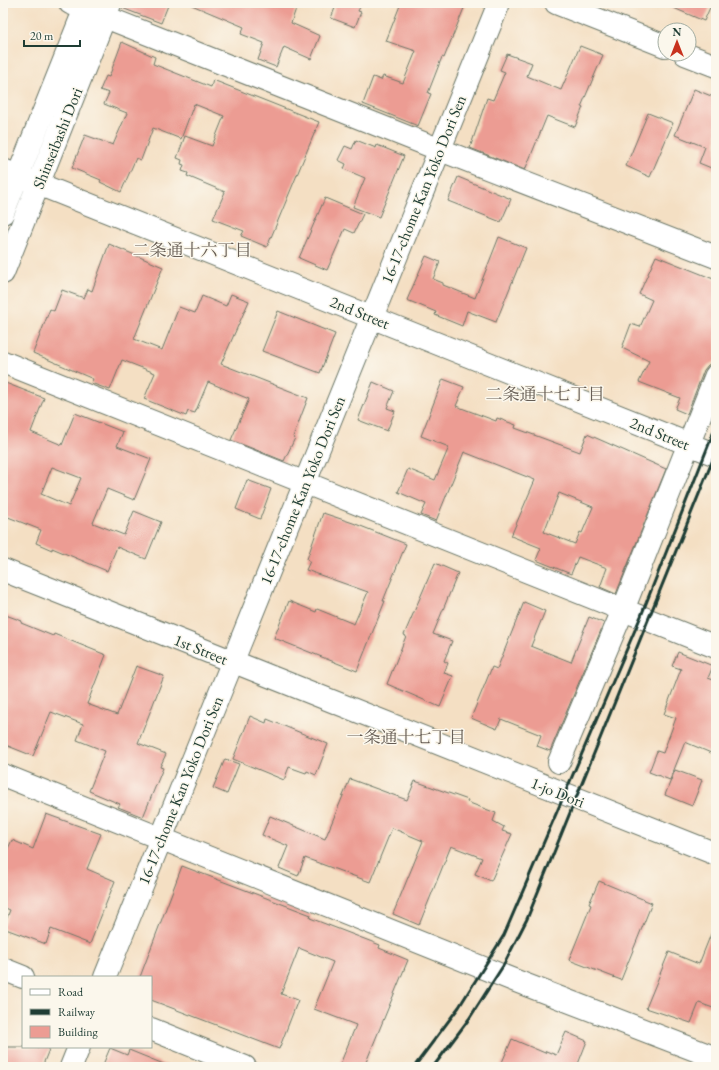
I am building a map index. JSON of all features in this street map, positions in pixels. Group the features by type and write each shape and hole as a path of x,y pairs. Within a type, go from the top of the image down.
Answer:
{"street":[{"name":"16-17-chome Kan Yoko Dori Sen","path":"105,976 372,318 438,149 499,3"},
{"path":"556,3 657,43"},
{"path":"81,5 107,10 438,149 716,256"},
{"name":"Shinseibashi Dori","path":"3,213 10,173 81,5"},
{"name":"Shinseibashi Dori","path":"3,273 107,10"},
{"path":"697,59 716,66"},
{"name":"2nd Street","path":"10,173 716,455"},
{"path":"3,362 716,647"},
{"path":"559,762 623,610 716,375"},
{"name":"1st Street","path":"3,570 716,854"},
{"path":"3,774 516,981 716,1058"},
{"path":"3,969 22,977"},
{"path":"152,1029 245,1067"},
{"path":"71,1067 79,1048"}],"building":[{"path":"122,3 169,3 161,23 122,8"},
{"path":"187,3 298,3 291,23 320,36 311,59 284,47 276,67 258,60 264,43 241,34 244,27"},
{"path":"337,3 362,3 358,11 361,12 355,27 331,18"},
{"path":"401,3 466,3 444,58 442,57 428,93 431,94 418,126 363,104 373,77 381,80 383,76 403,83 416,51 386,41"},
{"path":"662,3 712,3 704,21"},
{"path":"122,42 155,57 153,64 211,87 213,80 319,122 267,247 241,236 244,231 213,219 225,192 187,176 188,173 182,171 184,165 181,164 182,160 177,158 185,136 212,146 224,116 194,104 181,139 153,128 141,160 136,158 121,192 100,182 101,180 72,168 85,135 113,145 127,113 104,104 109,93 100,90 106,76 109,77"},
{"path":"580,46 603,55 581,107 583,107 575,127 547,116 525,170 470,148 487,98 493,100 505,72 500,70 507,54 532,63 527,76 561,90"},
{"path":"694,89 716,98 716,170 699,163 705,147 675,135"},
{"path":"648,113 673,123 650,177 626,166"},
{"path":"356,140 376,148 377,145 404,156 379,217 353,207 365,178 344,169 346,164 338,160 345,146 352,149"},
{"path":"458,177 511,199 501,222 448,201"},
{"path":"325,198 363,214 354,233 345,229 327,270 299,258"},
{"path":"499,237 526,248 496,322 467,311 462,326 435,315 436,312 407,300 426,256 440,262 433,279 443,283 443,285 475,298"},
{"path":"109,244 163,267 134,339 162,350 179,307 195,313 202,296 226,306 231,294 249,301 221,364 308,398 293,437 295,438 284,461 231,440 249,399 208,382 195,413 188,411 186,416 144,399 155,373 122,360 110,390 91,383 93,379 33,353 50,309 54,311 62,290 84,298 88,289 92,291"},
{"path":"656,256 716,280 716,361 708,365 704,370 687,414 675,409 680,398 639,382 649,361 622,348 631,324 640,327 652,300 639,294"},
{"path":"278,311 335,334 320,373 262,351"},
{"path":"443,379 464,387 456,406 496,421 497,418 516,425 515,428 580,452 587,434 666,469 616,594 600,587 607,568 578,557 571,574 536,560 541,548 511,536 535,480 464,452 436,521 421,515 426,504 398,492 408,469 435,480 449,447 421,436","holes":["559,493 593,507 582,533 580,532 575,544 544,532"]},
{"path":"3,382 44,398 31,432 62,445 75,413 123,432 117,446 151,459 134,500 107,489 93,523 124,535 134,511 161,522 146,559 117,547 107,571 52,548 52,550 36,543 41,530 3,515","holes":["52,467 81,478 69,506 41,494"]},
{"path":"373,382 394,391 387,408 395,411 387,431 358,420"},
{"path":"247,480 271,489 260,519 236,509"},
{"path":"323,513 406,544 357,671 274,638 289,601 316,612 317,609 354,624 368,592 306,570 310,561 307,559"},
{"path":"435,563 458,573 433,634 452,641 444,661 448,663 444,673 453,676 440,707 387,684 406,636 404,635"},
{"path":"524,602 545,611 531,646 571,662 589,617 604,623 550,751 537,746 541,735 501,719 497,729 471,718 492,667 497,669"},
{"path":"3,614 22,621 21,623 53,636 54,634 106,655 87,704 117,715 136,666 164,676 138,743 166,754 160,767 163,768 143,817 118,807 120,804 89,791 105,751 77,740 83,724 51,712 33,756 3,744"},
{"path":"678,652 713,666 708,678 716,681 716,741 711,753 685,742 670,780 649,772 657,751 663,753 676,718 664,714 681,669 672,666"},
{"path":"250,716 266,723 267,719 328,744 316,775 307,771 306,773 289,767 284,780 233,759"},
{"path":"225,759 239,764 227,794 213,788"},
{"path":"675,770 702,780 692,806 665,795"},
{"path":"350,779 407,800 415,781 468,800 467,802 496,813 493,821 504,827 502,831 512,834 491,881 475,874 482,858 451,846 419,925 393,914 423,841 392,828 370,882 305,858 298,876 279,868 288,846 262,835 270,816 325,839"},
{"path":"46,814 101,834 87,869 115,881 90,944 51,929 46,944 3,928 10,910 3,907 3,859 12,840 33,849"},
{"path":"182,866 311,915 310,918 380,945 379,948 408,960 364,1067 339,1067 356,1025 314,1009 333,962 299,948 281,994 298,1000 279,1049 152,1000 152,976 140,976"},
{"path":"599,881 652,903 621,980 569,960"},
{"path":"715,924 716,1009 699,1003 691,1023 646,1008 669,952 699,964"},
{"path":"566,1032 587,1041 578,1064 585,1067 500,1067 512,1039 545,1053 546,1051 556,1055"},
{"path":"3,1047 50,1048 42,1067 3,1067"},
{"path":"110,1048 127,1055 129,1050 171,1067 102,1067"}],"railway":[{"path":"414,1067 459,1007 504,935 641,616 716,426"},
{"path":"433,1067 469,1019 503,966 527,919 716,452"}],"district":[{"name":"二条通十六丁目","path":"192,250"},
{"name":"二条通十七丁目","path":"545,394"},
{"name":"一条通十七丁目","path":"406,737"}]}
